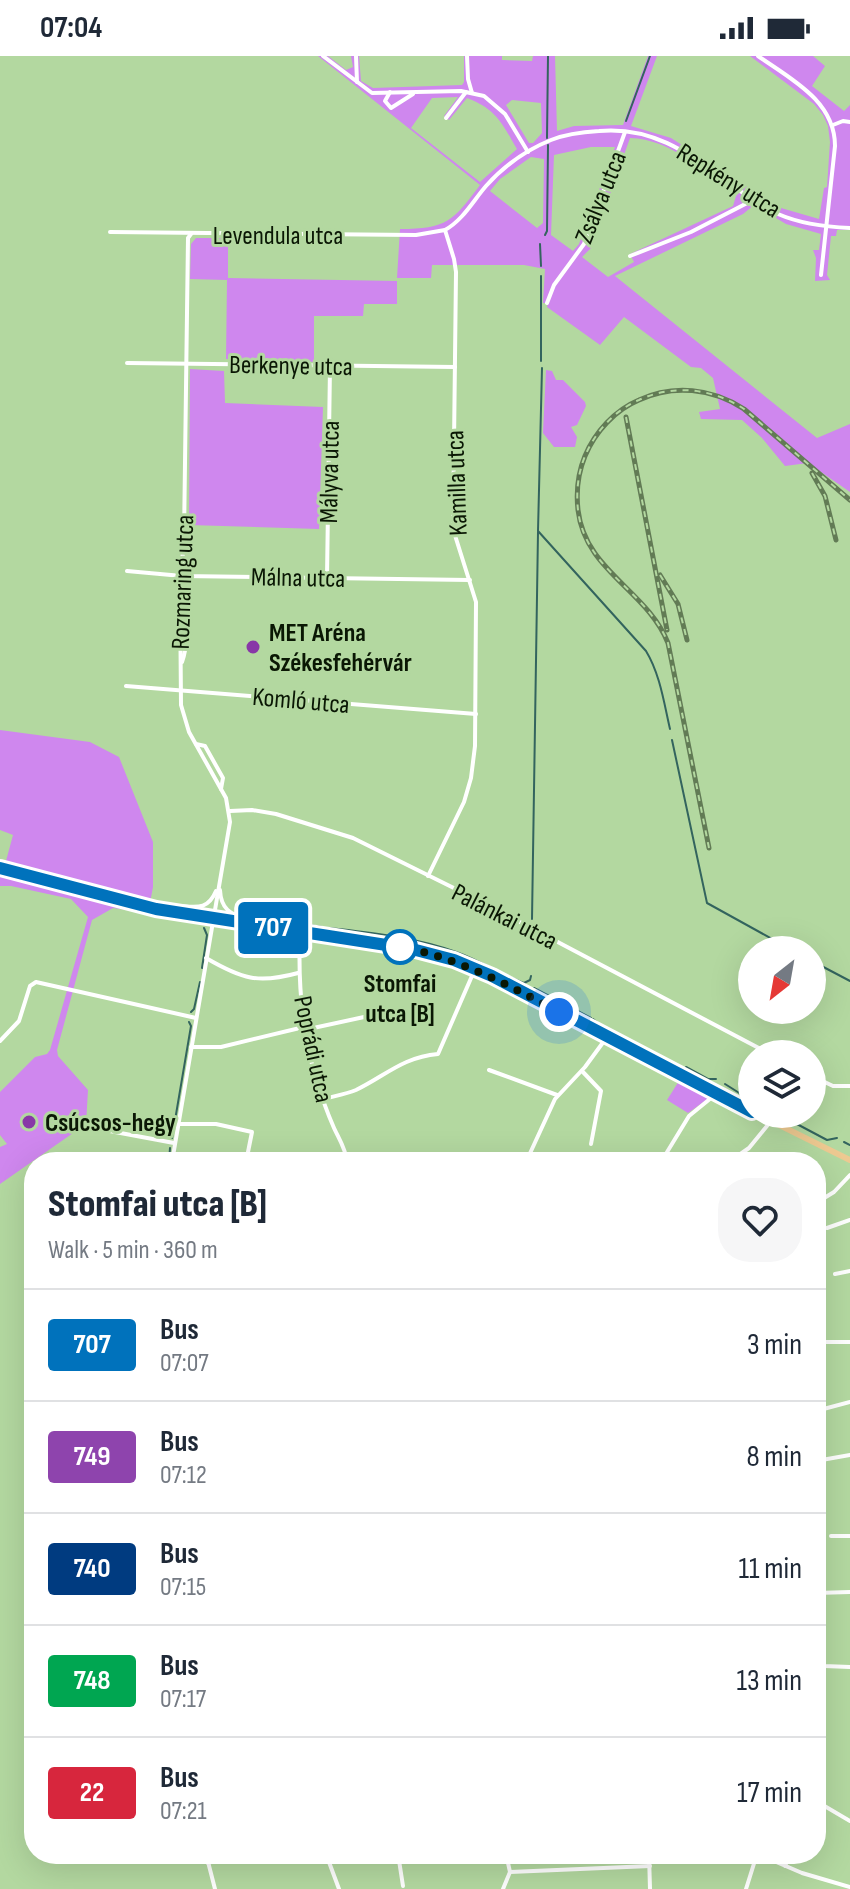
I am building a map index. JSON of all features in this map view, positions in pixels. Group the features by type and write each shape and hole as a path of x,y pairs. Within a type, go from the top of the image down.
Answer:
{"main road":[{"path":"0,870 158,909 414,949 475,969 738,1105"},
{"path":"785,1128 850,1160"}],"street":[{"path":"323,56 372,93 467,92 484,96 499,108 528,152"},
{"path":"356,56 357,82"},
{"path":"446,118 467,92 467,56"},
{"path":"758,56 815,98 827,111 833,125 835,146 821,275"},
{"path":"467,92 468,79"},
{"path":"390,92 385,101 391,108 415,93"},
{"path":"833,125 848,121 850,114"},
{"name":"Repkény utca","path":"445,230 460,218 507,166 528,152 569,134 626,131 682,149 788,218 827,227 850,228"},
{"name":"Zsálya utca","path":"547,303 556,281 584,244 626,131"},
{"path":"630,256 691,232 755,199"},
{"name":"Levendula utca","path":"110,232 416,235 445,230"},
{"name":"Kamilla utca","path":"428,876 458,818 470,785 475,753 477,610 453,529 455,263 445,230"},
{"name":"Rozmaring utca","path":"173,1152 230,826 229,811 221,789 183,717 180,690 180,667 186,651 186,628 180,606 188,238 191,234"},
{"name":"Berkenye utca","path":"127,363 455,367"},
{"name":"Mályva utca","path":"327,578 330,366"},
{"name":"Málna utca","path":"127,571 182,576 470,580"},
{"name":"Komló utca","path":"126,686 476,714"},
{"name":"Palánkai utca","path":"229,811 261,811 331,829 743,1040"},
{"path":"158,909 176,905 205,906 212,899 220,881"},
{"path":"220,881 221,901 225,909 258,925"},
{"name":"Poprádi utca","path":"300,932 299,972 304,1028 323,1099 346,1152"},
{"path":"206,958 230,972 249,978 269,980 299,972"},
{"path":"323,1099 354,1091 411,1059 438,1054 475,969"},
{"path":"0,1041 19,1021 30,986 36,982 196,1018"},
{"path":"191,1047 221,1047 364,1017"},
{"path":"531,1152 557,1095 582,1071 607,1037"},
{"path":"489,1070 557,1095"},
{"path":"582,1071 601,1091 591,1144"},
{"path":"826,1083 850,1086"},
{"path":"667,1152 689,1116 716,1094"},
{"path":"177,1124 216,1124 252,1132 249,1152"},
{"path":"83,1126 174,1143"},
{"path":"743,1152 765,1128"},
{"path":"826,1197 850,1175"},
{"path":"827,1228 850,1220"},
{"path":"835,1274 850,1271"},
{"path":"826,1342 850,1342"},
{"path":"826,1408 850,1402"},
{"path":"826,1459 850,1455"},
{"path":"831,1536 850,1536"},
{"path":"826,1593 850,1592"},
{"path":"826,1666 850,1667"},
{"path":"826,1808 850,1821"},
{"path":"208,1864 215,1889"},
{"path":"330,1864 339,1889"},
{"path":"400,1864 403,1886"},
{"path":"503,1889 510,1872 508,1864"},
{"path":"746,1889 755,1864"},
{"path":"780,1864 850,1887"},
{"path":"510,1872 650,1866 650,1889"}],"shaded area":[{"path":"318,56 328,56 346,70 353,67 351,56 359,56 361,81 373,88 462,85 464,56 502,56 502,60 532,61 533,56 555,56 557,131 574,126 623,125 648,56 657,56 631,126 671,138 781,208 819,219 824,188 827,187 828,126 814,104 750,56 813,56 825,66 812,86 844,111 850,105 850,230 837,230 836,236 831,236 827,275 830,280 815,281 816,258 813,250 819,250 821,234 786,224 754,205 743,214 615,276 817,438 850,424 850,492 808,463 785,466 742,420 701,419 699,412 720,409 713,378 701,368 691,367 624,317 600,345 547,307 548,303 543,303 545,269 524,265 432,265 431,278 397,278 400,229 439,225 455,215 480,185","holes":["458,97 444,116 449,120 467,98 485,107 502,124 517,149 480,182 411,128 432,98","512,100 541,103 542,133 533,143 529,143 506,105","630,138 673,150 736,196 733,206 630,254 634,262 608,277 582,257 591,248","591,147 615,147 579,244 573,251 551,235 554,155","531,157 544,159 543,223 537,228 490,191 500,179"]},
{"path":"196,238 228,238 228,278 397,281 397,304 364,304 363,316 314,316 314,362 226,359 227,280 190,279 191,244"},
{"path":"190,369 224,371 225,403 323,407 319,529 189,525"},
{"path":"546,370 552,371 556,380 563,380 585,402 577,425 571,427 577,437 575,447 554,447 543,433"},
{"path":"0,730 90,742 119,757 153,842 153,887 148,913 113,908 92,920 57,1050 58,1056 88,1090 86,1124 46,1152 24,1152 24,1167 0,1184 0,1147 7,1144 0,1135 0,1092 35,1057 50,1050 88,917 71,899 0,886 0,860 6,861 13,835 0,830"},
{"path":"679,1081 709,1098 688,1113 667,1100"}],"waterway":[{"path":"547,138 548,56"},
{"path":"626,121 650,56"},
{"path":"545,235 548,145"},
{"path":"540,244 541,266"},
{"path":"541,276 541,361"},
{"path":"542,368 538,531 646,651 658,679 670,729"},
{"path":"532,919 538,532"},
{"path":"672,740 707,903 767,936"},
{"path":"261,918 322,927"},
{"path":"202,968 207,935 204,928"},
{"path":"329,928 393,936 440,947 465,955 524,983 531,976"},
{"path":"826,968 850,981"},
{"path":"191,1012 200,982"},
{"path":"534,988 591,1018"},
{"path":"593,1019 605,1029"},
{"path":"172,1138 191,1026 189,1022"},
{"path":"686,1067 708,1079 716,1079"},
{"path":"725,1084 738,1092"},
{"path":"804,1128 827,1140 837,1138"},
{"path":"844,1142 850,1145"},
{"path":"170,1148 170,1152"}],"railway":[{"path":"709,848 668,643 646,608 604,565 583,531 577,496 585,456 607,423 630,404 665,392 706,393 744,409 850,500"},
{"path":"626,417 667,630"},
{"path":"812,473 825,496 836,540"},
{"path":"660,575 678,604 687,640"}],"bus line":[{"name":"707","path":"0,868 156,909 412,949 454,960 492,976 738,1105"}],"place":[{"name":"MET Aréna Székesfehérvár","path":"253,647"},
{"name":"Stomfai utca [B]","path":"400,947"},
{"name":"Csúcsos-hegy","path":"29,1122"}],"route":[{"path":"400,947 391,945 464,964 559,1012"}]}
